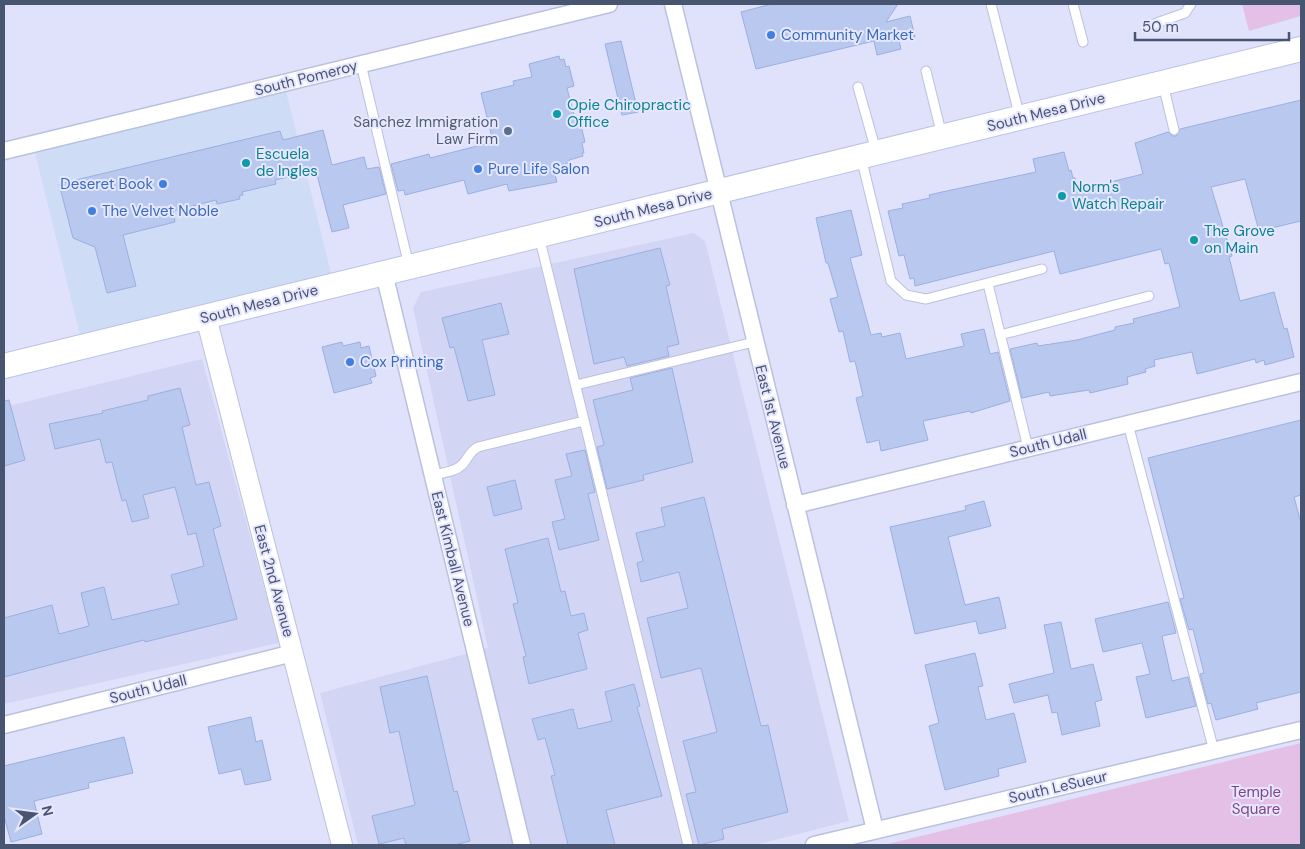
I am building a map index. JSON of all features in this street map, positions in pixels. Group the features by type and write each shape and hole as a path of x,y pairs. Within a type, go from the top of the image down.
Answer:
{"main road":[{"name":"South Mesa Drive","path":"4,366 1301,49"}],"street":[{"name":"South Pomeroy","path":"4,151 609,4"},
{"name":"East 1st Avenue","path":"674,4 754,342 876,830"},
{"name":"East Kimball Avenue","path":"384,273 522,845"},
{"name":"East 2nd Avenue","path":"206,317 342,845"},
{"name":"South Udall","path":"794,505 1301,382"},
{"name":"South Udall","path":"4,724 293,653"},
{"name":"South LeSueur","path":"814,845 1301,730"}],"lane":[{"path":"990,4 1020,118"},
{"path":"1074,4 1083,42"},
{"path":"1148,26 1186,13 1190,4"},
{"path":"361,64 409,267"},
{"path":"926,71 942,137"},
{"path":"1162,83 1174,130"},
{"path":"858,87 891,281 906,295 926,299 1042,270"},
{"path":"539,236 688,845"},
{"path":"988,284 1028,448"},
{"path":"1000,335 1149,296"},
{"path":"576,385 754,342"},
{"path":"433,475 455,470 463,464 469,452 478,447 584,420"},
{"path":"1128,424 1214,751"}],"shaded area":[{"path":"284,83 334,285 83,347 33,145"},
{"path":"694,233 705,241 849,821 755,845 358,845 320,693 488,648 413,308 421,292"},
{"path":"202,359 279,643 4,704 4,407"}],"green space":[{"path":"1242,4 1301,4 1301,16 1249,31"},
{"name":"Temple Square","path":"1301,743 1301,845 884,845"}],"building":[{"path":"772,4 898,4 886,22 910,16 915,37 899,41 901,49 877,55 874,41 756,69 741,12"},
{"path":"621,41 638,112 622,115 605,44"},
{"path":"559,56 560,60 564,59 566,67 569,66 574,86 567,88 577,127 581,126 585,142 582,143 583,156 569,160 570,163 553,167 557,182 509,191 507,184 468,194 464,180 405,195 404,190 398,191 391,164 429,154 430,158 493,142 481,93 514,85 513,81 532,77 529,64"},
{"path":"1301,100 1301,221 1259,231 1245,179 1211,187 1232,256 1229,257 1240,301 1274,292 1284,329 1287,328 1294,357 1265,365 1264,360 1256,363 1255,359 1197,374 1192,352 1154,360 1155,366 1145,369 1146,372 1127,377 1128,384 1090,393 1089,390 1050,396 1049,392 1022,398 1010,349 1037,343 1038,346 1077,340 1115,330 1115,327 1134,323 1133,319 1180,307 1169,263 1165,264 1161,249 1060,274 1054,251 915,286 914,278 910,279 904,255 899,256 888,211 903,208 902,204 930,198 929,195 1036,172 1033,159 1064,152 1069,171 1071,170 1073,178 1075,178 1078,190 1143,174 1135,143 1168,132 1172,136 1176,136 1180,129"},
{"path":"323,130 332,165 364,157 367,169 379,167 386,194 343,205 349,228 332,232 316,171 275,180 276,184 242,192 243,195 239,196 240,199 217,204 216,200 173,211 175,222 123,235 136,286 107,293 95,247 73,238 59,184 280,131 283,140"},
{"path":"851,210 862,255 850,258 871,335 881,333 882,337 900,333 906,359 964,346 961,334 984,329 990,354 998,352 1010,401 971,413 970,411 923,421 928,440 881,451 879,440 867,443 856,398 863,396 855,361 850,362 843,331 839,332 830,299 838,297 828,263 826,263 816,218"},
{"path":"660,248 670,285 666,286 679,344 667,347 669,356 627,366 624,357 594,364 574,269"},
{"path":"501,303 509,334 482,340 495,395 468,401 454,347 450,348 442,318"},
{"name":"Cox Printing","path":"342,342 343,346 360,342 361,348 369,346 376,376 370,378 372,383 334,393 322,347"},
{"path":"672,368 693,462 643,475 644,480 607,489 597,447 604,445 593,400 633,390 630,378"},
{"path":"180,388 190,425 182,427 196,485 209,482 221,526 213,529 237,619 145,642 144,640 4,677 4,618 52,605 59,634 89,626 81,593 104,587 112,620 179,604 171,575 204,566 196,533 188,535 175,487 143,495 149,518 132,522 126,500 122,501 112,462 106,463 100,439 55,449 49,424 103,413 102,411 148,400 148,396"},
{"path":"9,400 25,460 4,466 4,401"},
{"path":"1301,420 1301,495 1294,497 1301,523 1301,692 1256,703 1258,709 1216,720 1211,703 1208,704 1200,674 1204,673 1193,629 1189,630 1180,599 1184,598 1148,458"},
{"path":"585,450 595,492 588,494 599,540 559,550 552,522 565,519 555,480 572,476 566,454"},
{"path":"515,480 522,509 494,516 487,487"},
{"path":"704,497 761,726 768,725 788,812 722,829 724,839 699,845 686,794 696,792 683,741 717,732 701,668 661,678 647,618 688,608 679,572 641,582 637,563 643,561 636,533 665,526 661,508"},
{"path":"984,501 991,526 948,537 965,605 999,597 1006,628 979,634 976,621 915,634 890,527 966,510 965,506"},
{"path":"548,538 561,592 565,591 571,616 584,613 588,630 578,633 587,669 529,684 523,657 526,656 513,604 518,603 505,549"},
{"path":"1168,602 1176,633 1162,636 1172,681 1188,677 1196,706 1146,718 1136,677 1150,674 1142,643 1103,652 1095,619"},
{"path":"1061,622 1071,669 1093,664 1102,700 1095,702 1100,726 1062,735 1057,712 1052,713 1048,695 1014,703 1009,684 1054,673 1044,625"},
{"path":"975,653 983,686 978,687 986,720 1014,713 1026,762 998,769 999,776 945,790 929,726 939,723 925,665"},
{"path":"427,676 454,792 457,791 470,841 454,845 406,845 404,838 379,844 372,816 415,805 399,731 390,733 380,687"},
{"path":"634,684 640,706 637,707 662,796 606,810 615,845 568,845 551,776 555,775 545,738 538,740 532,719 573,709 578,729 612,721 605,692"},
{"path":"251,717 256,742 262,740 271,780 245,785 241,769 219,774 208,727"},
{"path":"124,737 133,773 88,783 89,788 34,801 42,834 11,842 4,816 4,766"}],"place":[{"name":"Community Market","path":"771,35"},
{"name":"Opie Chiropractic Office","path":"557,114"},
{"name":"Sanchez Immigration Law Firm","path":"508,131"},
{"name":"Escuela de Ingles","path":"246,163"},
{"name":"Pure Life Salon","path":"478,169"},
{"name":"Deseret Book","path":"163,184"},
{"name":"Norm's Watch Repair","path":"1062,196"},
{"name":"The Velvet Noble","path":"92,211"},
{"name":"The Grove on Main","path":"1194,240"},
{"name":"Cox Printing","path":"350,362"}]}
